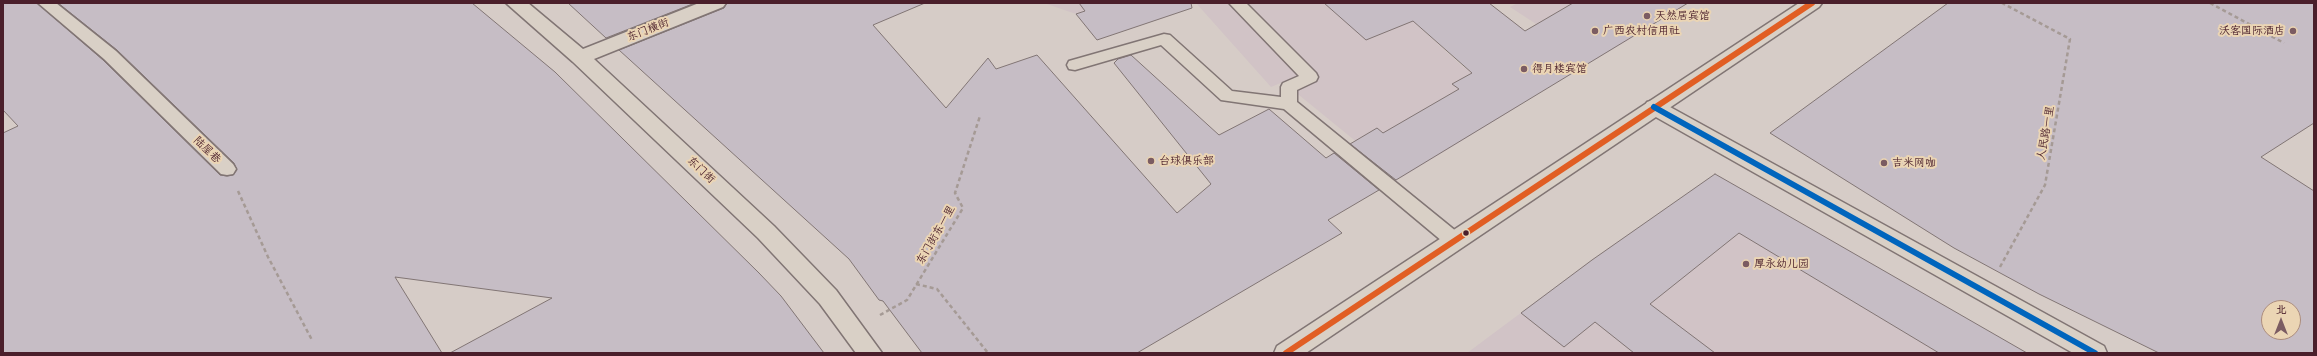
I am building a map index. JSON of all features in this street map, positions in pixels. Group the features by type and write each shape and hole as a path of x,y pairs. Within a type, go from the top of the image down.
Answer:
{"street":[{"name":"东门街","path":"516,3 580,56 766,232 828,297 870,353"},
{"name":"东门横街","path":"580,56 716,3"},
{"path":"1286,353 1812,3"},
{"path":"1654,107 2095,353"}],"lane":[{"name":"陆屋巷","path":"46,3 110,56 227,169"},
{"path":"1237,3 1310,77 1289,87 1289,104"},
{"path":"1075,65 1164,39 1227,96 1289,104 1455,241"}],"path":[{"name":"人民路一里","path":"1986,292 2045,185 2070,38 2002,3"},
{"path":"2210,3 2284,43"},
{"name":"东门街东一里","path":"853,330 907,300 963,208 955,192 980,116"},
{"name":"陆屋巷","path":"227,169 268,257 312,340"},
{"path":"916,284 936,289 988,353"}],"shaded area":[{"path":"1044,3 1109,3 1076,14"},
{"path":"1196,3 1393,3 1461,65 1519,106 1401,178 1283,82 1271,87"},
{"name":"广西农村信用社","path":"1518,3 1605,3 1647,29 1593,61 1510,7"},
{"name":"厚永幼儿园","path":"1739,233 1939,353 1467,353 1592,260 1650,304"}],"building":[{"path":"3,3 37,3 103,60 220,175 227,176 233,175 237,170 234,163 117,50 58,3 472,3 555,72 759,273 781,296 824,353 450,353 552,298 395,277 442,353 3,353 3,133 18,126 3,110"},
{"path":"568,3 695,3 606,38"},
{"path":"727,3 925,3 873,25 946,108 988,58 996,69 1037,55 1177,213 1211,184 1114,63 1118,59 1131,55 1219,135 1269,109 1326,158 1334,153 1379,190 1328,220 1342,233 1137,353 922,353 883,301 879,300 849,259 619,50 724,8"},
{"path":"1079,3 1191,3 1192,8 1097,40 1076,14 1085,11"},
{"path":"1324,3 1489,3 1525,31 1573,3 1688,3 1396,180 1350,144 1377,128 1383,133 1459,89 1452,84 1472,73 1413,21 1366,40"},
{"path":"1948,3 2314,3 2314,123 2261,157 2314,191 2314,353 2159,353 2039,294 1954,248 1770,133"},
{"path":"1715,174 2027,353 1939,353 1739,233 1650,304 1715,353 1634,353 1595,322 1564,347 1521,313 1592,260"}],"transit line":[{"path":"1286,353 1812,3"},
{"path":"1654,107 2095,353"}],"place":[{"name":"天然居宾馆","path":"1647,16"},
{"name":"广西农村信用社","path":"1595,31"},
{"name":"沃客国际酒店","path":"2293,31"},
{"name":"得月楼宾馆","path":"1524,69"},
{"name":"台球俱乐部","path":"1151,161"},
{"name":"吉米网咖","path":"1884,163"},
{"name":"厚永幼儿园","path":"1746,264"}]}
